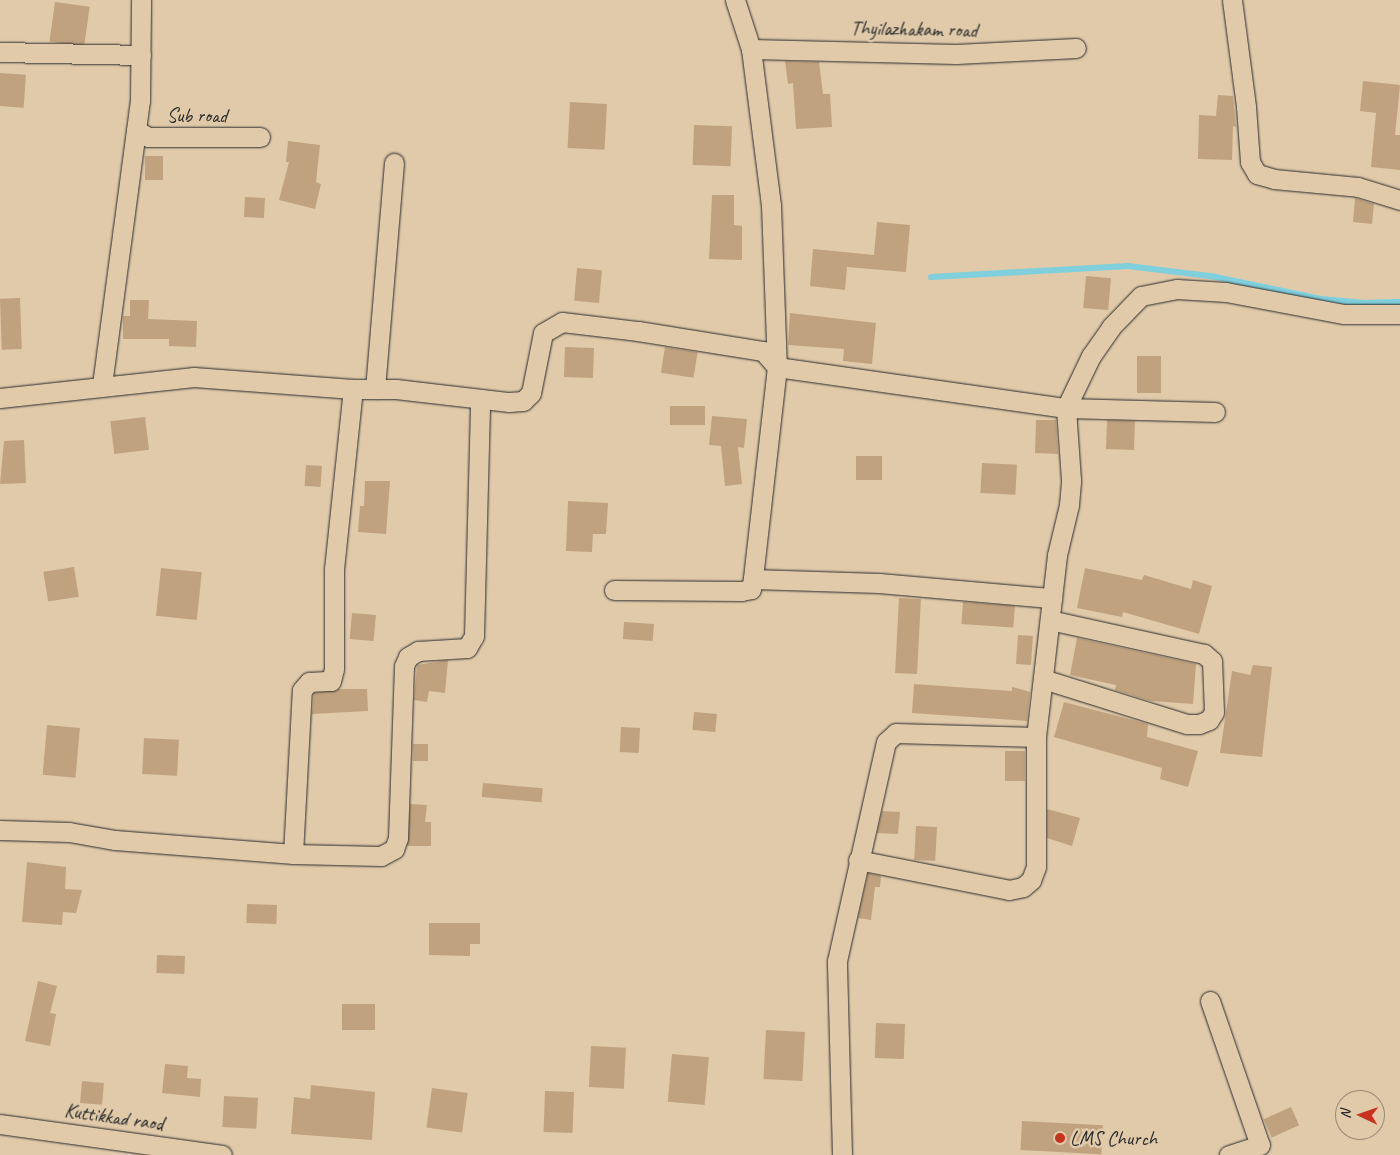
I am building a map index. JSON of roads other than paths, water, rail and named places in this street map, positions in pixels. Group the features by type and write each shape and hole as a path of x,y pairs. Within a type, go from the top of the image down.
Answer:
{"street":[{"path":"102,385 136,130 141,55 140,0"},
{"path":"614,590 741,591 751,589 777,367 771,205 751,49 735,0"},
{"path":"1232,0 1246,107 1250,162 1257,174 1274,180 1358,187 1400,200"},
{"name":"Thyilazhakam road","path":"751,49 956,54 1076,48"},
{"path":"0,52 141,55"},
{"name":"Sub road","path":"136,130 148,137 260,137"},
{"path":"374,389 394,163"},
{"path":"858,860 1009,890 1023,887 1031,880 1036,867 1036,737 1052,598 1071,480 1066,408 1091,356 1111,327 1141,296 1177,289 1206,291 1344,314 1400,314"},
{"path":"0,398 102,385 194,377 523,401 531,393 543,333 562,322 638,331 763,352 777,367 1066,408 1215,412"},
{"path":"293,854 302,690 309,682 331,680 334,669 334,568 353,389"},
{"path":"0,830 69,832 116,840 293,854 381,856 394,849 398,838 404,666 408,656 418,651 467,648 474,636 480,399"},
{"path":"753,579 879,583 1052,598"},
{"path":"1043,679 1188,724 1199,724 1209,720 1214,712 1212,661 1204,654 1050,620"},
{"path":"842,1155 838,961 858,860 886,742 896,733 1036,737"},
{"path":"1210,1001 1260,1145 1229,1155"},
{"name":"Kuttikkad raod","path":"0,1124 222,1155"}],"waterway":[{"path":"931,277 1128,266 1211,276 1321,299 1365,303 1400,302"}],"place":[{"name":"LMS Church","path":"1060,1138"}]}
